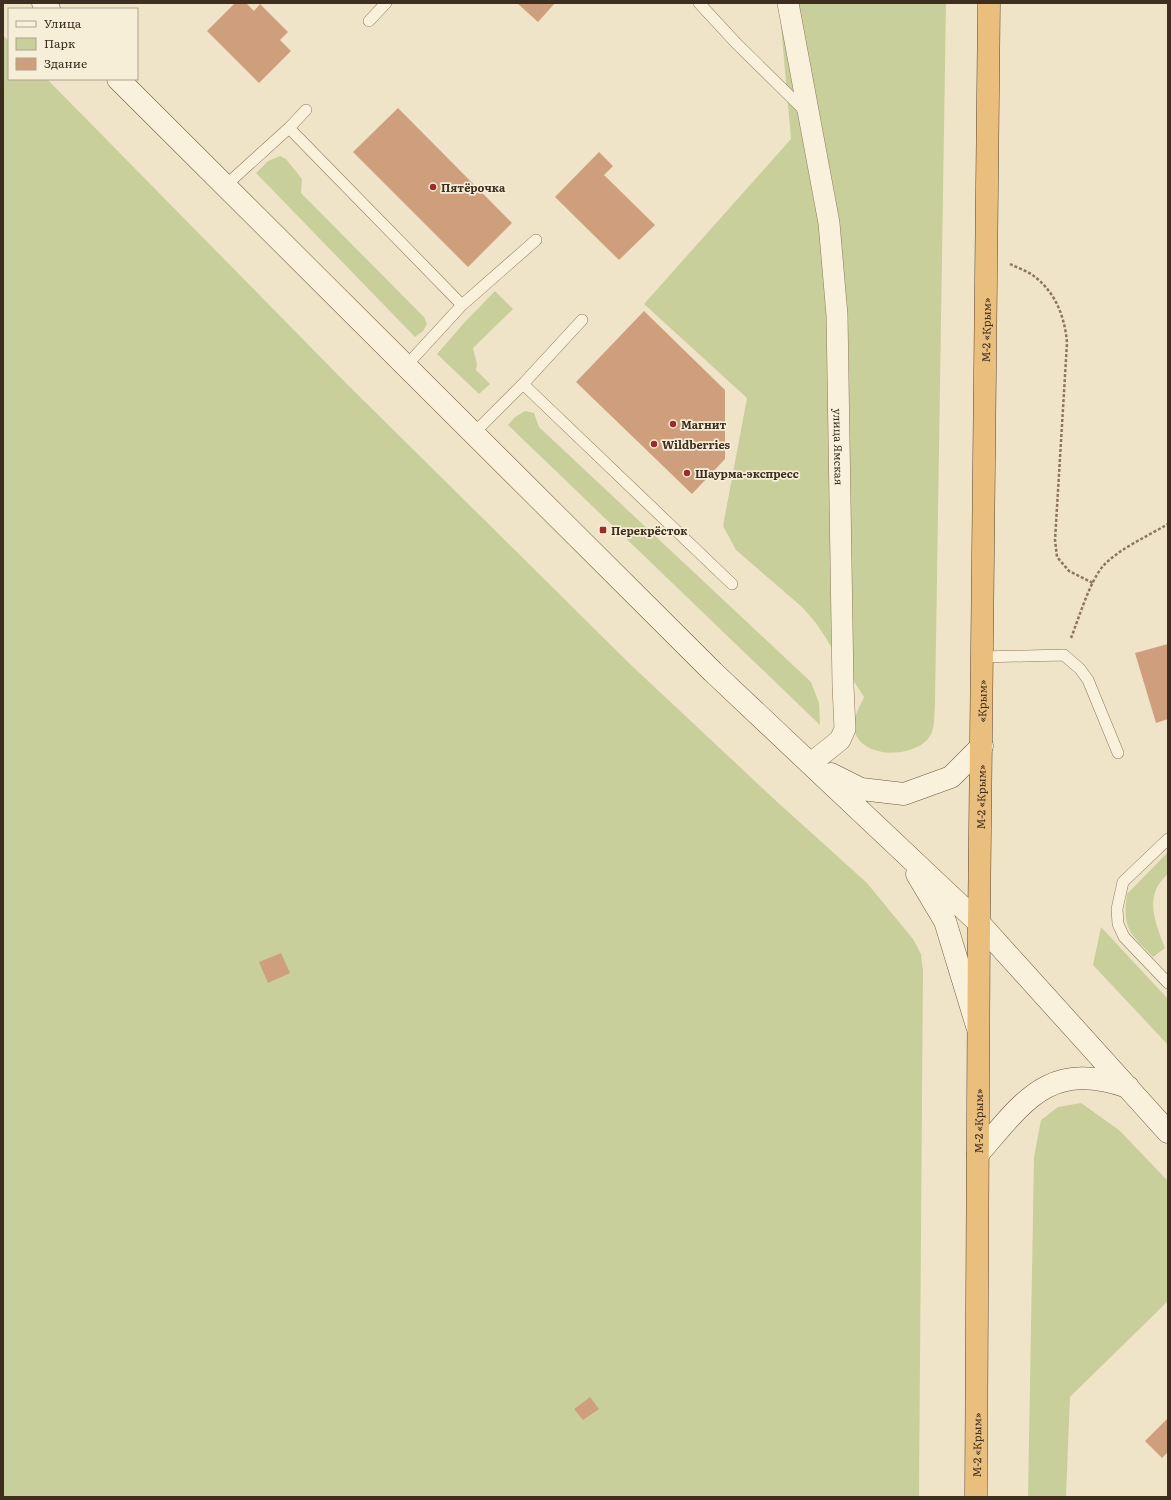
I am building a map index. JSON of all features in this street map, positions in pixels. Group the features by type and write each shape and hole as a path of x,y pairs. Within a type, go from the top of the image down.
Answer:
{"highway":[{"name":"М-2 «Крым»","path":"982,657 988,3"},
{"name":"«Крым»","path":"982,657 982,746"},
{"name":"М-2 «Крым»","path":"976,1497 978,1031 982,746"}],"main road":[{"path":"119,80 405,367 713,672 979,923 1168,1132"},
{"path":"810,764 861,789 904,794 951,777 982,746"},
{"path":"903,851 945,921 978,1031"},
{"path":"978,1154 1016,1111 1036,1092 1047,1086 1062,1080 1086,1078 1111,1082 1128,1087"}],"street":[{"name":"улица Ямская","path":"788,3 829,223 837,315 845,729 840,740 810,764"}],"lane":[{"path":"369,21 386,3"},
{"path":"699,3 736,43 810,116"},
{"path":"225,186 289,128 306,110"},
{"path":"289,128 462,305"},
{"path":"405,367 462,305 536,240"},
{"path":"473,434 523,384 582,320"},
{"path":"523,384 732,584"},
{"path":"982,657 1064,655 1080,669 1088,680 1118,754"},
{"path":"1168,839 1123,882 1117,909 1118,924 1124,937 1168,983"}],"path":[{"path":"986,252 1034,276 1043,284 1055,300 1065,323 1067,343 1056,540 1057,557 1069,571 1093,583"},
{"path":"1064,655 1093,583 1102,566 1111,558 1168,524"}],"green space":[{"path":"779,3 946,3 934,726 932,732 925,741 915,748 902,752 874,750 863,744 856,735 854,722 864,697 816,623 802,607 736,550 723,526 747,398 644,304 791,139"},
{"path":"3,35 8,40 8,80 48,80 346,383 631,665 774,799 867,883 913,939 921,954 923,971 919,1497 3,1497"},
{"path":"280,156 286,159 302,179 301,193 424,317 427,324 423,331 415,337 256,173 268,161"},
{"path":"495,291 513,309 473,348 477,364 476,370 490,384 479,394 437,354"},
{"path":"525,411 534,413 539,427 811,682 819,703 820,725 508,425 515,417"},
{"path":"1168,852 1168,874 1160,882 1153,900 1155,919 1165,948 1153,957 1133,936 1127,923 1127,894"},
{"path":"1101,927 1168,999 1168,1045 1093,965"},
{"path":"1081,1103 1119,1130 1168,1181 1168,1301 1070,1397 1066,1497 1028,1497 1034,1157 1041,1120 1058,1107"}],"building":[{"path":"235,3 246,3 254,11 260,4 288,32 280,40 291,51 259,83 207,31"},
{"path":"517,3 555,3 538,22"},
{"name":"Пятёрочка","path":"398,108 512,223 468,267 353,152"},
{"path":"599,152 613,166 604,175 655,225 619,260 555,197"},
{"name":"Магнит","path":"644,311 725,390 725,459 692,494 576,382"},
{"path":"1168,644 1168,719 1156,723 1135,653"},
{"path":"281,953 290,973 268,983 259,962"},
{"path":"590,1397 599,1409 583,1420 574,1409"},
{"path":"1168,1418 1168,1452 1162,1458 1145,1441"}],"place":[{"name":"Пятёрочка","path":"433,187"},
{"name":"Магнит","path":"673,424"},
{"name":"Wildberries","path":"654,444"},
{"name":"Шаурма-экспресс","path":"687,473"},
{"name":"Перекрёсток","path":"603,530"}]}
